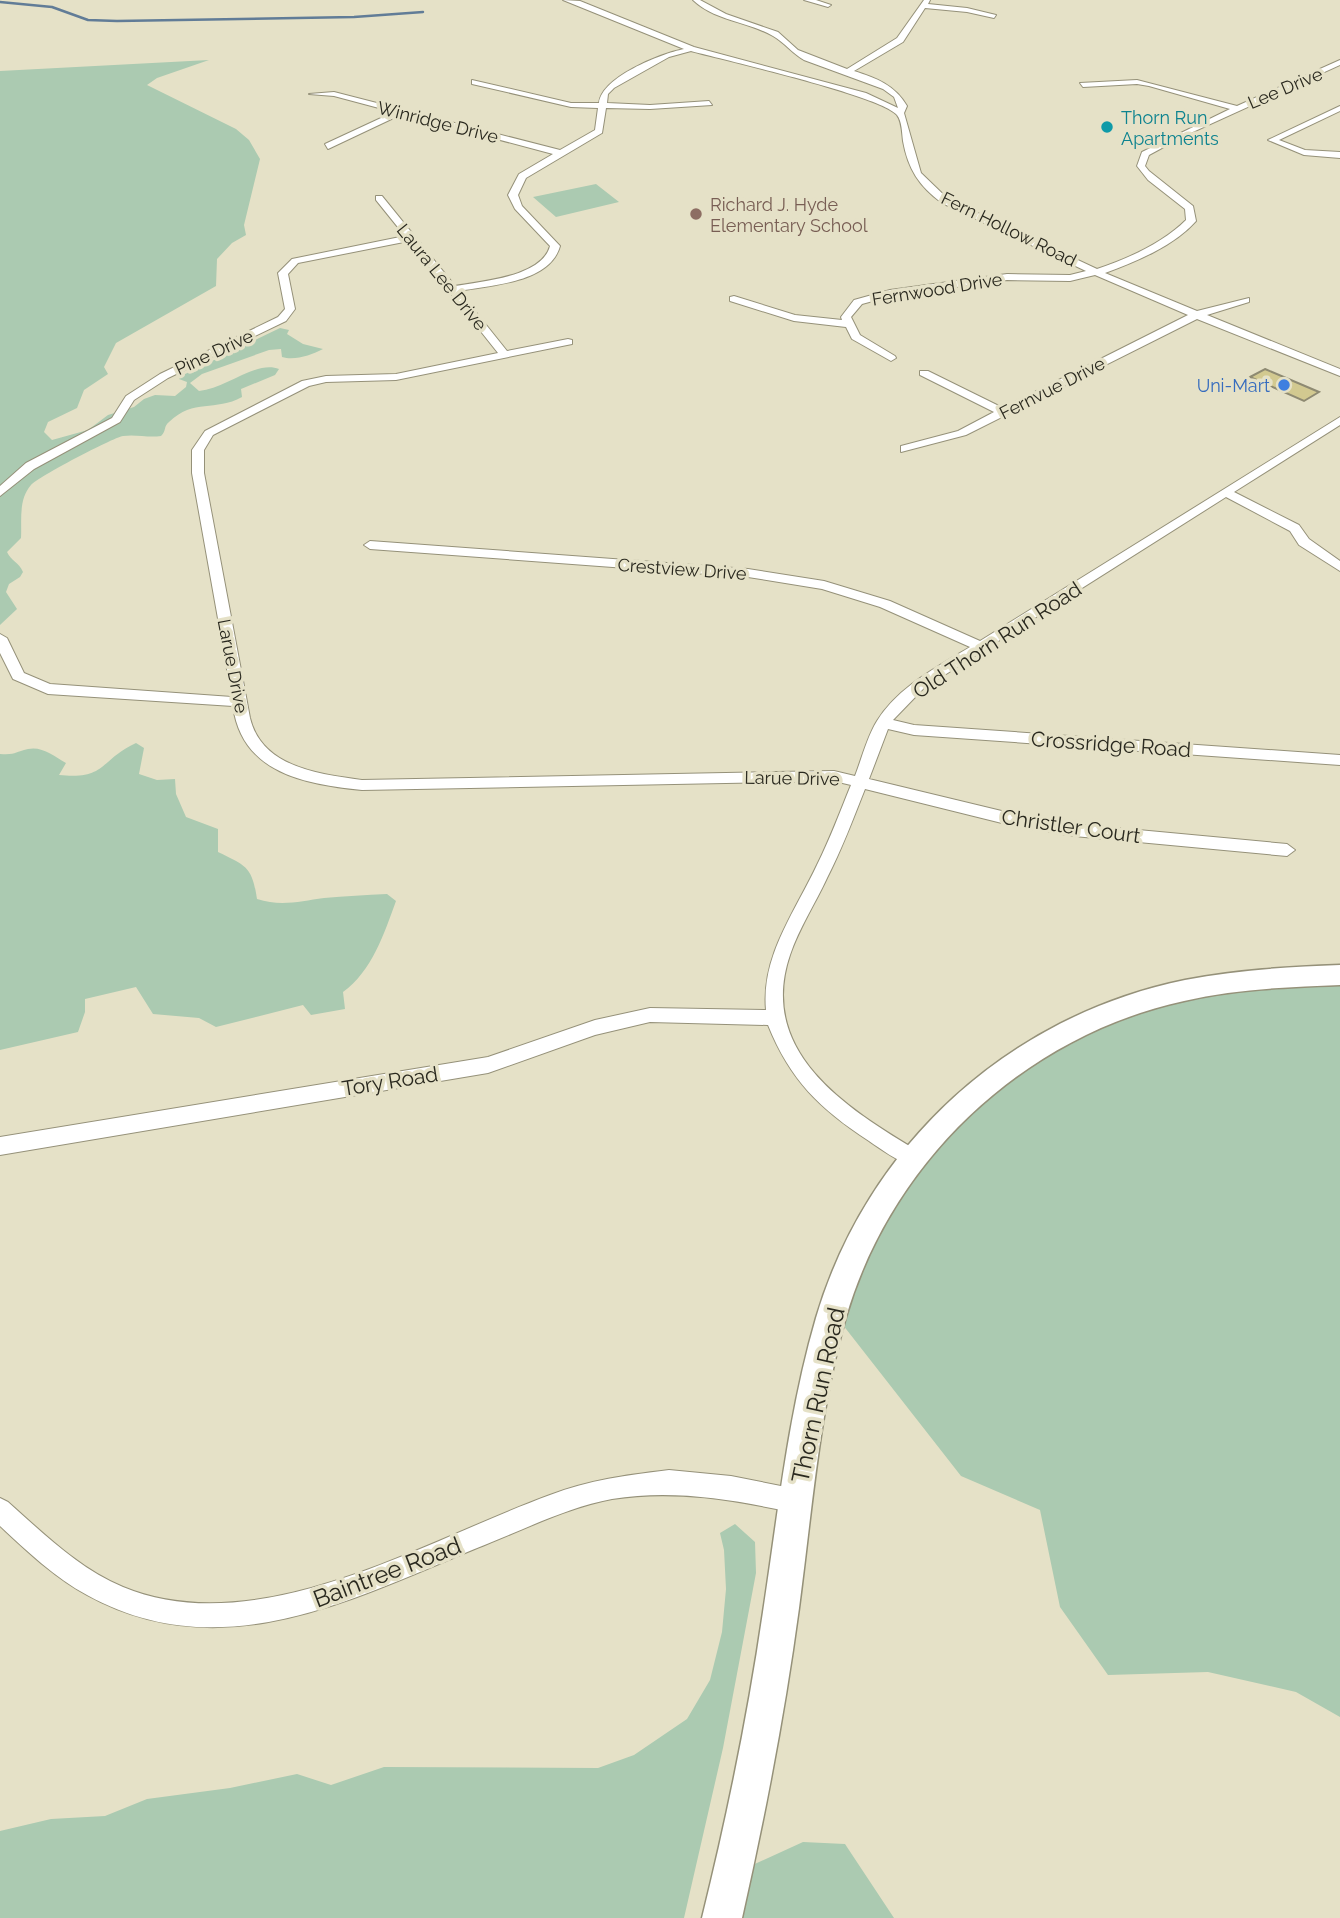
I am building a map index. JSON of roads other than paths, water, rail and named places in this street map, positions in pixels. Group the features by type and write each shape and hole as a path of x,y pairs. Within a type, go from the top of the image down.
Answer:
{"street":[{"path":"566,0 580,1 691,49 825,84 884,102 901,112"},
{"path":"696,0 711,9 778,35 796,52 888,89 900,99"},
{"path":"807,0 828,5"},
{"path":"848,71 900,40 926,3 994,16"},
{"path":"453,289 528,273 542,267 552,258 556,249 553,242 518,207 513,195 522,176 599,131 604,94 611,86 666,55 691,49"},
{"name":"Lee Drive","path":"1097,272 1127,262 1182,230 1191,221 1190,208 1145,173 1140,166 1145,155 1236,108 1340,62"},
{"path":"475,82 570,105 709,103"},
{"path":"1083,85 1150,83 1236,108"},
{"name":"Winridge Drive","path":"313,94 334,94 563,154"},
{"path":"884,102 900,99"},
{"name":"Fern Hollow Road","path":"900,99 910,160 916,176 945,201 1097,272 1340,373"},
{"path":"1340,108 1276,137 1273,142 1304,152 1340,155"},
{"path":"328,146 399,113"},
{"name":"Laura Lee Drive","path":"379,198 505,355"},
{"name":"Pine Drive","path":"0,492 30,466 116,420 130,398 164,376 282,319 290,309 283,274 295,261 410,238"},
{"name":"Fernwood Drive","path":"891,358 856,337 846,317 858,302 890,293 1007,277 1070,278 1097,272"},
{"path":"734,299 794,318 850,324"},
{"name":"Fernvue Drive","path":"905,449 962,433 1196,315 1245,300"},
{"name":"Larue Drive","path":"568,342 396,377 306,383 225,423 204,438 197,456 198,473 246,730 266,756 313,779 362,785 834,776 860,782"},
{"path":"924,373 1003,412"},
{"name":"Old Thorn Run Road","path":"911,1157 867,1132 832,1106 804,1079 786,1049 777,1018 774,988 780,959 831,854 883,723 919,685 1340,420"},
{"path":"1226,493 1295,528 1304,542 1340,567"},
{"name":"Crestview Drive","path":"370,545 748,573 824,584 885,604 982,647"},
{"path":"0,638 18,677 48,690 240,702"},
{"name":"Crossridge Road","path":"883,723 914,730 1340,760"},
{"name":"Christler Court","path":"860,782 1014,820 1062,828 1287,850"},
{"name":"Thorn Run Road","path":"722,1918 762,1729 811,1409 832,1311 858,1246 882,1201 911,1157 934,1130 984,1083 1019,1058 1088,1021 1178,992 1230,983 1340,975"},
{"name":"Tory Road","path":"0,1146 488,1065 595,1028 650,1015 777,1018"},
{"name":"Baintree Road","path":"0,1510 73,1572 119,1598 170,1610 229,1616 265,1612 320,1599 551,1506 610,1488 640,1483 700,1484 796,1501"}],"waterway":[{"path":"0,2 52,7 88,20 117,21 354,17 423,12"}],"place":[{"name":"Thorn Run Apartments","path":"1107,127"},
{"name":"Richard J. Hyde Elementary School","path":"696,214"},
{"name":"Uni-Mart","path":"1284,385"}]}
